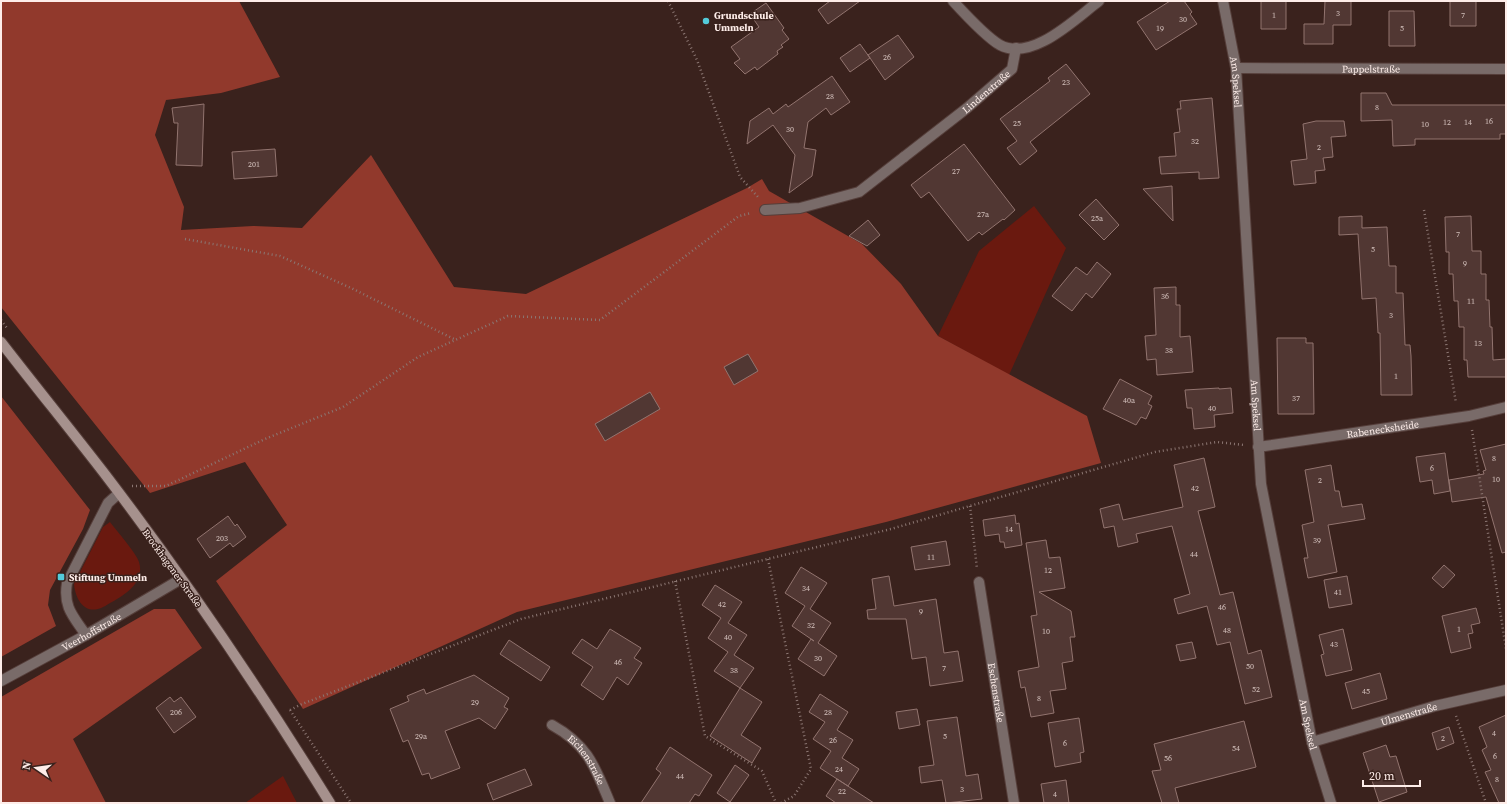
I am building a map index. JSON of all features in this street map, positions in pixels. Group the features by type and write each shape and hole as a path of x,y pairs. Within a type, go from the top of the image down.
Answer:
{"main road":[{"name":"Brockhagener Straße","path":"1,342 118,494 180,579 277,717 330,803"}],"street":[{"path":"953,1 964,14 999,45 1016,48 1041,44 1099,1"},
{"name":"Am Speksel","path":"1223,1 1236,68 1261,484 1312,742 1331,803"},
{"name":"Lindenstraße","path":"765,210 800,208 859,192 967,108 1012,69 1016,48"},
{"name":"Pappelstraße","path":"1236,68 1506,69"},
{"name":"Rabenecksheide","path":"1258,447 1469,416 1506,407"},
{"path":"86,635 68,608 65,596 67,583 108,503 118,494"},
{"name":"Veerhoffstraße","path":"1,681 86,635 180,579"},
{"name":"Eschenstraße","path":"979,582 1014,803"},
{"name":"Ulmenstraße","path":"1312,742 1451,702 1506,690"},
{"name":"Eichenstraße","path":"552,725 564,732 587,754 610,803"}],"path":[{"path":"128,486 166,486 265,439 343,407 418,357 508,316 600,320 739,216 765,210 761,200 740,177 697,60 668,1"},
{"path":"1424,210 1459,417"},
{"path":"185,239 280,256 351,288 456,340"},
{"path":"1469,416 1506,649"},
{"path":"290,710 309,701 521,619 891,529 1155,452 1217,442 1258,447"},
{"path":"970,506 979,582"},
{"path":"768,559 811,769 794,796 781,803"},
{"path":"675,581 705,736 762,772 776,803"},
{"path":"1451,702 1486,803"}],"shaded area":[{"path":"1,1 239,1 280,77 221,93 166,100 155,135 184,207 181,230 253,226 302,228 371,155 454,287 526,294 747,188 762,179 769,191 862,244 901,284 938,336 1087,416 1101,463 886,522 517,612 303,709 216,581 287,525 245,462 150,493 1,307"},
{"path":"1034,206 1066,248 1009,375 938,336 979,251"},
{"path":"1,396 90,510 83,529 50,590 48,605 56,626 1,657"},
{"path":"110,522 131,548 137,558 140,569 139,576 133,586 123,595 102,608 92,610 80,602 76,594 74,584 103,527"},
{"path":"154,609 175,609 202,648 73,739 106,803 1,803 1,697"},
{"path":"283,776 297,803 245,803"}],"building":[{"path":"830,1 860,1 828,24 818,10"},
{"path":"1170,1 1184,1 1192,12 1190,14 1197,24 1156,50 1137,22"},
{"path":"1261,1 1286,1 1286,29 1261,29"},
{"path":"1325,1 1351,1 1351,25 1333,25 1333,44 1304,44 1304,24 1324,24"},
{"path":"1450,1 1476,1 1476,26 1450,26"},
{"path":"766,3 784,28 782,30 789,39 781,45 783,47 777,51 778,54 757,70 755,67 745,74 734,63 740,59 731,47 759,27 750,14"},
{"path":"1389,11 1414,11 1415,46 1389,46"},
{"path":"898,35 914,57 885,80 868,55"},
{"path":"860,44 870,58 850,72 840,58"},
{"path":"1066,64 1090,94 1030,142 1037,151 1020,165 1007,148 1017,141 1000,119 1050,81 1048,78"},
{"path":"832,76 850,102 831,115 826,108 808,122 804,148 816,150 812,176 789,193 795,155 773,125 747,144 750,121 769,108 773,114 786,104 788,107"},
{"path":"1361,93 1386,93 1392,105 1506,105 1506,134 1500,134 1500,139 1415,139 1415,145 1393,146 1392,120 1361,121"},
{"path":"1212,98 1219,178 1199,179 1199,172 1161,174 1159,157 1176,156 1174,133 1180,132 1177,109 1181,109 1180,101"},
{"path":"204,104 202,166 176,165 178,123 174,123 172,108"},
{"path":"1316,121 1344,121 1346,136 1331,137 1333,157 1323,158 1325,170 1315,171 1316,183 1294,185 1291,161 1307,159 1303,124"},
{"path":"964,144 1015,210 1004,220 1003,219 982,235 979,232 968,241 929,192 921,198 911,185"},
{"path":"275,149 277,176 234,179 232,152"},
{"path":"1172,186 1173,221 1143,189"},
{"path":"1096,199 1119,225 1104,240 1079,215"},
{"path":"1362,216 1362,228 1387,227 1389,266 1396,266 1396,293 1403,293 1405,345 1410,345 1412,395 1381,395 1380,333 1378,333 1376,298 1362,299 1358,234 1339,235 1339,217"},
{"path":"1471,216 1472,251 1481,251 1481,274 1486,274 1486,300 1489,300 1493,360 1506,359 1506,377 1468,377 1467,360 1464,360 1464,327 1459,327 1458,301 1454,301 1453,274 1449,274 1449,252 1446,252 1445,217"},
{"path":"868,220 880,235 867,246 849,236"},
{"path":"1097,262 1111,274 1092,298 1086,293 1072,311 1052,296 1076,267 1087,275"},
{"path":"1176,287 1176,305 1180,305 1180,337 1190,336 1193,372 1157,375 1156,359 1147,360 1145,336 1156,335 1154,288"},
{"path":"1277,338 1306,338 1306,343 1313,343 1314,414 1278,414"},
{"path":"748,354 758,371 734,385 724,367"},
{"path":"1120,379 1152,396 1148,404 1152,406 1146,419 1141,417 1136,425 1103,409"},
{"path":"1231,388 1233,413 1214,415 1215,427 1194,429 1192,408 1187,408 1185,390"},
{"path":"650,392 660,409 605,441 595,424"},
{"path":"1506,444 1506,552 1502,553 1486,497 1452,502 1449,480 1484,474 1483,471 1486,470 1480,450"},
{"path":"1445,453 1450,491 1434,494 1432,480 1420,482 1416,457"},
{"path":"1204,458 1215,507 1198,511 1220,595 1233,592 1248,654 1261,650 1272,697 1245,704 1230,642 1217,645 1207,606 1178,614 1174,599 1190,594 1172,526 1136,534 1138,542 1118,547 1114,526 1104,528 1100,509 1119,504 1123,520 1183,507 1174,465"},
{"path":"1331,465 1335,491 1339,491 1342,507 1362,504 1365,519 1328,525 1337,572 1308,578 1304,558 1308,558 1302,525 1314,522 1305,470"},
{"path":"1015,515 1016,524 1019,523 1022,545 1005,548 1004,542 1000,542 999,534 985,536 983,520"},
{"path":"228,516 235,526 237,524 246,537 233,547 230,543 210,558 197,539"},
{"path":"1046,540 1049,558 1060,557 1065,588 1039,592 1071,611 1075,637 1070,637 1073,661 1062,663 1066,689 1050,691 1054,713 1031,717 1025,687 1021,688 1018,671 1039,667 1031,616 1037,615 1026,543"},
{"path":"946,541 950,565 915,570 911,547"},
{"path":"1444,565 1455,575 1443,588 1432,578"},
{"path":"801,567 827,583 810,609 831,623 818,643 837,656 824,676 798,659 811,639 814,641 792,626 805,606 785,593"},
{"path":"889,576 894,606 936,599 944,653 958,651 963,681 930,686 926,657 912,659 906,619 868,619 867,610 876,609 872,579"},
{"path":"1347,576 1352,604 1329,608 1324,580"},
{"path":"715,585 742,602 728,623 747,635 734,655 754,668 740,688 714,671 728,652 708,638 721,618 702,605"},
{"path":"1476,608 1480,623 1471,625 1473,633 1468,634 1471,648 1451,653 1442,616"},
{"path":"610,629 641,648 634,658 642,663 628,685 617,677 603,700 581,685 593,667 572,653 582,639 597,649"},
{"path":"1343,629 1352,670 1326,676 1321,655 1324,654 1319,635"},
{"path":"509,640 550,667 541,681 500,654"},
{"path":"1192,642 1196,658 1180,661 1176,645"},
{"path":"1380,673 1387,699 1352,709 1345,683"},
{"path":"474,675 509,698 504,707 508,709 495,729 479,718 445,731 460,768 431,779 429,773 422,775 408,740 403,742 390,709 409,701 407,696 424,689 426,694"},
{"path":"740,688 762,702 741,735 761,748 752,763 710,736"},
{"path":"820,694 848,712 837,730 853,740 842,758 859,769 848,786 820,768 831,751 813,739 825,722 809,712"},
{"path":"170,697 174,702 181,697 196,717 174,733 156,708"},
{"path":"917,709 920,725 899,729 896,712"},
{"path":"1506,715 1506,803 1499,803 1485,772 1491,770 1482,750 1487,747 1479,727"},
{"path":"957,717 966,776 978,774 982,799 946,803 942,780 921,783 919,767 934,765 927,721"},
{"path":"1079,718 1084,752 1080,753 1081,762 1055,767 1048,723"},
{"path":"1244,721 1256,767 1175,788 1179,803 1162,803 1152,771 1161,770 1154,744"},
{"path":"1449,727 1454,743 1437,750 1432,733"},
{"path":"1386,745 1390,757 1396,756 1407,792 1379,802 1363,753"},
{"path":"670,747 712,775 699,796 695,794 689,803 641,803 661,773 656,769"},
{"path":"735,765 749,775 730,802 717,793"},
{"path":"525,769 532,785 493,800 487,784"},
{"path":"837,779 874,803 836,803 826,796"},
{"path":"1066,780 1069,803 1044,803 1041,784"}],"place":[{"name":"Grundschule Ummeln","path":"706,21"},
{"name":"Stiftung Ummeln","path":"61,577"}]}
